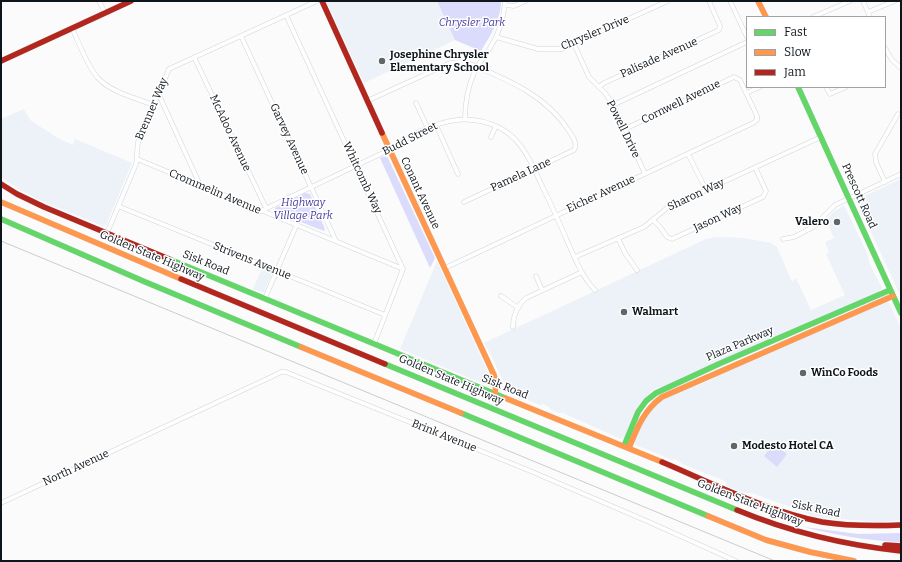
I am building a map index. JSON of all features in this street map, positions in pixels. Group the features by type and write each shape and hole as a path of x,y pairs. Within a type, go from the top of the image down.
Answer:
{"main road":[{"path":"1,61 131,1"},
{"name":"Conant Avenue","path":"322,1 389,150 494,375 496,384 495,394"},
{"path":"758,1 766,16"},
{"name":"Prescott Road","path":"798,88 901,313"},
{"name":"Sisk Road","path":"1,184 38,204 495,394 627,447 762,505 797,516 839,524 901,526"},
{"name":"Golden State Highway","path":"2,202 130,258 763,521 823,540 871,548 901,551"},
{"path":"1,220 143,281 766,540 798,550 854,561"},
{"name":"Plaza Parkway","path":"627,447 638,412 646,401 656,393 721,363 890,290"},
{"name":"Plaza Parkway","path":"627,447 647,410 662,396 893,296"},
{"path":"763,521 850,542 901,546"},
{"path":"798,550 824,561"}],"street":[{"path":"100,1 105,13"},
{"name":"Brenner Way","path":"107,233 137,159 137,146 169,69 317,1"},
{"path":"465,119 467,96 472,79 477,67 496,37 502,21 505,3 514,6 526,1"},
{"name":"Chrysler Drive","path":"496,37 532,48 545,50 562,49 668,1"},
{"name":"Palisade Avenue","path":"599,87 604,83 717,32 720,29 720,26 709,1"},
{"path":"730,1 746,35"},
{"path":"815,16 850,1"},
{"path":"863,1 869,15 895,1"},
{"name":"Whitcomb Way","path":"286,15 403,269"},
{"path":"72,28 91,69 101,81 114,89 154,105"},
{"name":"Garvey Avenue","path":"240,36 337,242"},
{"path":"613,105 746,42"},
{"name":"Powell Drive","path":"574,44 590,77 605,93 613,105 645,174"},
{"name":"McAdoo Avenue","path":"194,57 266,208"},
{"path":"887,57 901,68"},
{"path":"367,101 450,64 464,62 477,67"},
{"name":"Pamela Lane","path":"464,202 574,150 576,147 576,143 561,119 540,99 521,87 477,67"},
{"name":"Cornwell Avenue","path":"625,129 731,78 737,77 740,80 746,93"},
{"path":"746,93 758,88"},
{"path":"827,88 830,94 844,88"},
{"name":"Eicher Avenue","path":"445,268 753,123 757,120 756,113 746,93"},
{"path":"159,95 201,185"},
{"path":"416,103 428,129"},
{"path":"885,182 876,162 875,154 898,114"},
{"name":"Budd Street","path":"261,211 389,150 402,141 436,125 465,119 480,121 496,126 509,134 520,144 528,156 557,215 582,272 595,290"},
{"path":"436,125 458,174"},
{"path":"491,137 496,126"},
{"name":"Sharon Way","path":"575,257 644,227 667,208 821,137"},
{"path":"688,154 706,190"},
{"name":"Crommelin Avenue","path":"137,159 403,269"},
{"name":"Jason Way","path":"653,220 669,239 673,239 763,197 765,194 764,188 755,168"},
{"path":"783,239 794,237 813,227 830,209 849,198 901,174"},
{"name":"Strivens Avenue","path":"118,206 385,315"},
{"path":"265,298 296,226"},
{"path":"618,238 625,253 637,270"},
{"path":"374,344 403,269"},
{"path":"513,326 514,316 518,307 526,298 582,272"},
{"path":"536,276 542,290"},
{"path":"500,296 518,307"},
{"name":"Brink Avenue","path":"152,432 277,374 284,372 290,373 528,470 736,561"},
{"name":"North Avenue","path":"1,503 152,432"}],"shaded area":[{"name":"Josephine Chrysler Elementary School","path":"326,1 437,1 455,40 364,83"},
{"path":"24,109 30,120 58,138 73,145 75,139 132,163 106,225 103,226 39,200 20,190 1,177 1,119"},
{"path":"901,179 901,297 856,200"},
{"path":"843,206 845,207 867,253 870,264 882,288 879,292 650,392 650,394 642,401 634,413 624,438 621,439 563,413 558,413 543,404 540,405 508,392 484,343 706,239 716,237 744,238 771,243 777,247 792,282 796,278 811,310 845,295 826,254 829,252 825,242 834,238 826,220 833,212"},
{"path":"437,261 490,377 489,384 484,384 400,349"},
{"path":"262,268 271,272 272,274 264,292 253,289"},
{"path":"886,302 889,303 901,328 901,520 881,522 812,516 802,510 752,493 743,493 727,486 725,481 682,464 674,459 672,460 636,445 634,442 646,414 656,404 668,397 689,387 694,387"}],"green space":[{"name":"Chrysler Park","path":"437,1 501,1 501,8 497,21 481,51 455,40"},
{"path":"385,156 388,158 435,258 430,268 380,158"},
{"name":"Highway Village Park","path":"305,193 310,194 325,229 324,231 275,212 275,208"},
{"path":"774,443 787,454 777,467 764,456"},
{"path":"804,527 858,534 901,533 901,542 852,537"}],"railway":[{"path":"1,241 775,561"}],"traffic: fast":[{"path":"798,88 901,313"},
{"path":"1,219 143,281 301,347"},
{"path":"169,259 505,398"},
{"path":"624,446 638,412 646,401 656,393 721,363 890,290"},
{"path":"385,364 737,510"},
{"path":"461,413 708,516"}],"traffic: slow":[{"path":"758,1 766,16"},
{"path":"382,133 494,375 496,384 495,394"},
{"path":"1,202 181,279"},
{"path":"629,448 638,427 646,414 662,397 893,296"},
{"path":"301,347 461,413"},
{"path":"505,398 662,462"},
{"path":"708,516 766,540 810,552 854,561"}],"traffic: jam":[{"path":"1,61 131,1"},
{"path":"322,1 382,133"},
{"path":"1,184 17,194 44,207 169,259"},
{"path":"181,279 385,364"},
{"path":"662,462 760,504 801,517 822,522 841,524 872,526 901,525"},
{"path":"737,510 797,531 838,541 901,551"},
{"path":"885,545 901,546"}],"place":[{"name":"Josephine Chrysler Elementary School","path":"382,61"},
{"name":"Valero","path":"837,222"},
{"name":"Walmart","path":"624,312"},
{"name":"WinCo Foods","path":"803,373"},
{"name":"Modesto Hotel CA","path":"734,446"}]}
